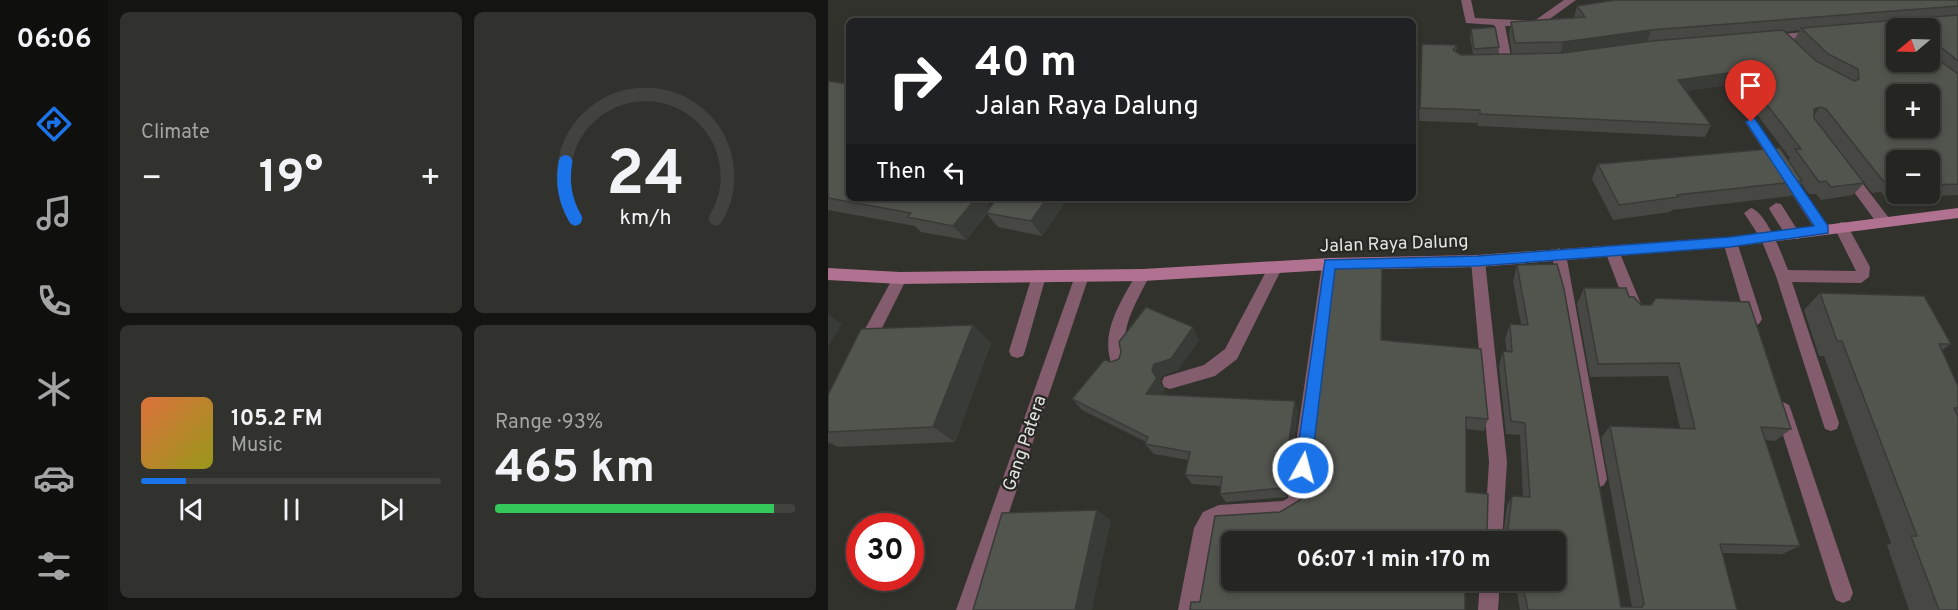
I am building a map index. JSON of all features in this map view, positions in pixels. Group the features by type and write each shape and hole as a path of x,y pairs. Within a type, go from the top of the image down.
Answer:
{"main road":[{"name":"Jalan Raya Dalung","path":"828,274 900,278 1143,275 1329,264 1478,261 1730,242 1958,213"}],"street":[{"path":"1466,0 1470,21 1536,24 1571,0"},
{"path":"1499,23 1506,61"},
{"path":"1758,39 1826,33"},
{"path":"1780,38 1795,52"},
{"path":"1751,122 1823,230"},
{"path":"1838,161 1884,222"},
{"path":"1776,208 1793,235"},
{"path":"1751,213 1767,237 1784,276 1831,423"},
{"path":"1784,276 1861,277 1864,273 1863,267 1841,227"},
{"path":"1730,242 1760,337"},
{"path":"1612,251 1637,314"},
{"path":"1559,254 1600,495"},
{"path":"1478,261 1498,462 1494,531"},
{"path":"1188,610 1203,528 1210,519 1219,514 1285,510 1296,503 1329,264"},
{"path":"1170,382 1209,372 1231,354 1275,267"},
{"path":"1120,365 1113,350 1115,332 1143,275"},
{"path":"1017,351 1039,276"},
{"name":"Gang Patera","path":"966,610 1082,276"},
{"path":"857,360 900,278"},
{"path":"1778,393 1843,593"},
{"path":"1488,610 1489,591"}],"building":[{"path":"1615,0 1958,0 1958,6 1651,30 1563,42 1515,43 1511,22 1585,17 1577,6"},
{"path":"1958,15 1958,61 1941,47 1940,18 1922,18"},
{"path":"1886,21 1886,72 1940,72 1940,61 1958,74 1958,184 1940,185 1940,150 1886,150 1886,180 1883,181 1826,109 1820,107 1814,109 1814,118 1864,183 1831,187 1826,181 1819,182 1795,149 1801,149 1741,71 1678,80 1711,125 1480,114 1480,110 1420,108 1422,44 1457,45 1453,50 1461,55 1563,53 1652,41 1783,30 1816,61 1854,81 1859,79 1858,69 1828,54 1801,28"},
{"path":"1495,27 1499,47 1474,49 1471,29"},
{"path":"828,81 846,84 846,201 974,201 953,226 907,217 911,213 828,198"},
{"path":"1780,148 1802,181 1677,195 1678,197 1619,205 1598,164"},
{"path":"995,201 1045,201 1031,221 986,213"},
{"path":"1557,264 1564,289 1621,607 1642,607 1644,604 1610,426 1695,429 1679,363 1598,364 1584,288 1626,288 1629,297 1634,297 1641,305 1651,305 1656,298 1749,302 1791,429 1761,427 1800,546 1720,544 1737,610 1528,610 1524,591 1566,591 1566,531 1508,531 1512,496 1530,497 1525,423 1511,421 1503,351 1512,352 1510,324 1528,325 1517,265"},
{"path":"1334,267 1382,268 1381,340 1481,349 1488,419 1466,417 1466,492 1488,494 1487,531 1221,531 1221,591 1465,591 1465,610 1190,610 1191,602 1200,602 1215,516 1280,512 1300,500"},
{"path":"1820,293 1924,296 1951,344 1939,344 1958,386 1958,408 1954,408 1958,417 1958,610 1939,610 1911,536 1917,536 1842,341 1837,341"},
{"path":"1146,307 1193,327 1171,359 1154,364 1152,371 1157,378 1146,394 1295,401 1282,488 1220,494 1222,477 1185,475 1190,452 1145,444 1148,437 1072,399 1104,360 1111,362 1119,359 1121,352 1119,342"},
{"path":"973,325 933,427 828,432 828,395 861,329"},
{"path":"1097,510 1075,610 973,610 1002,513"}],"route":[{"path":"1303,468 1329,264 1478,261 1730,242 1823,230 1751,122"}]}
